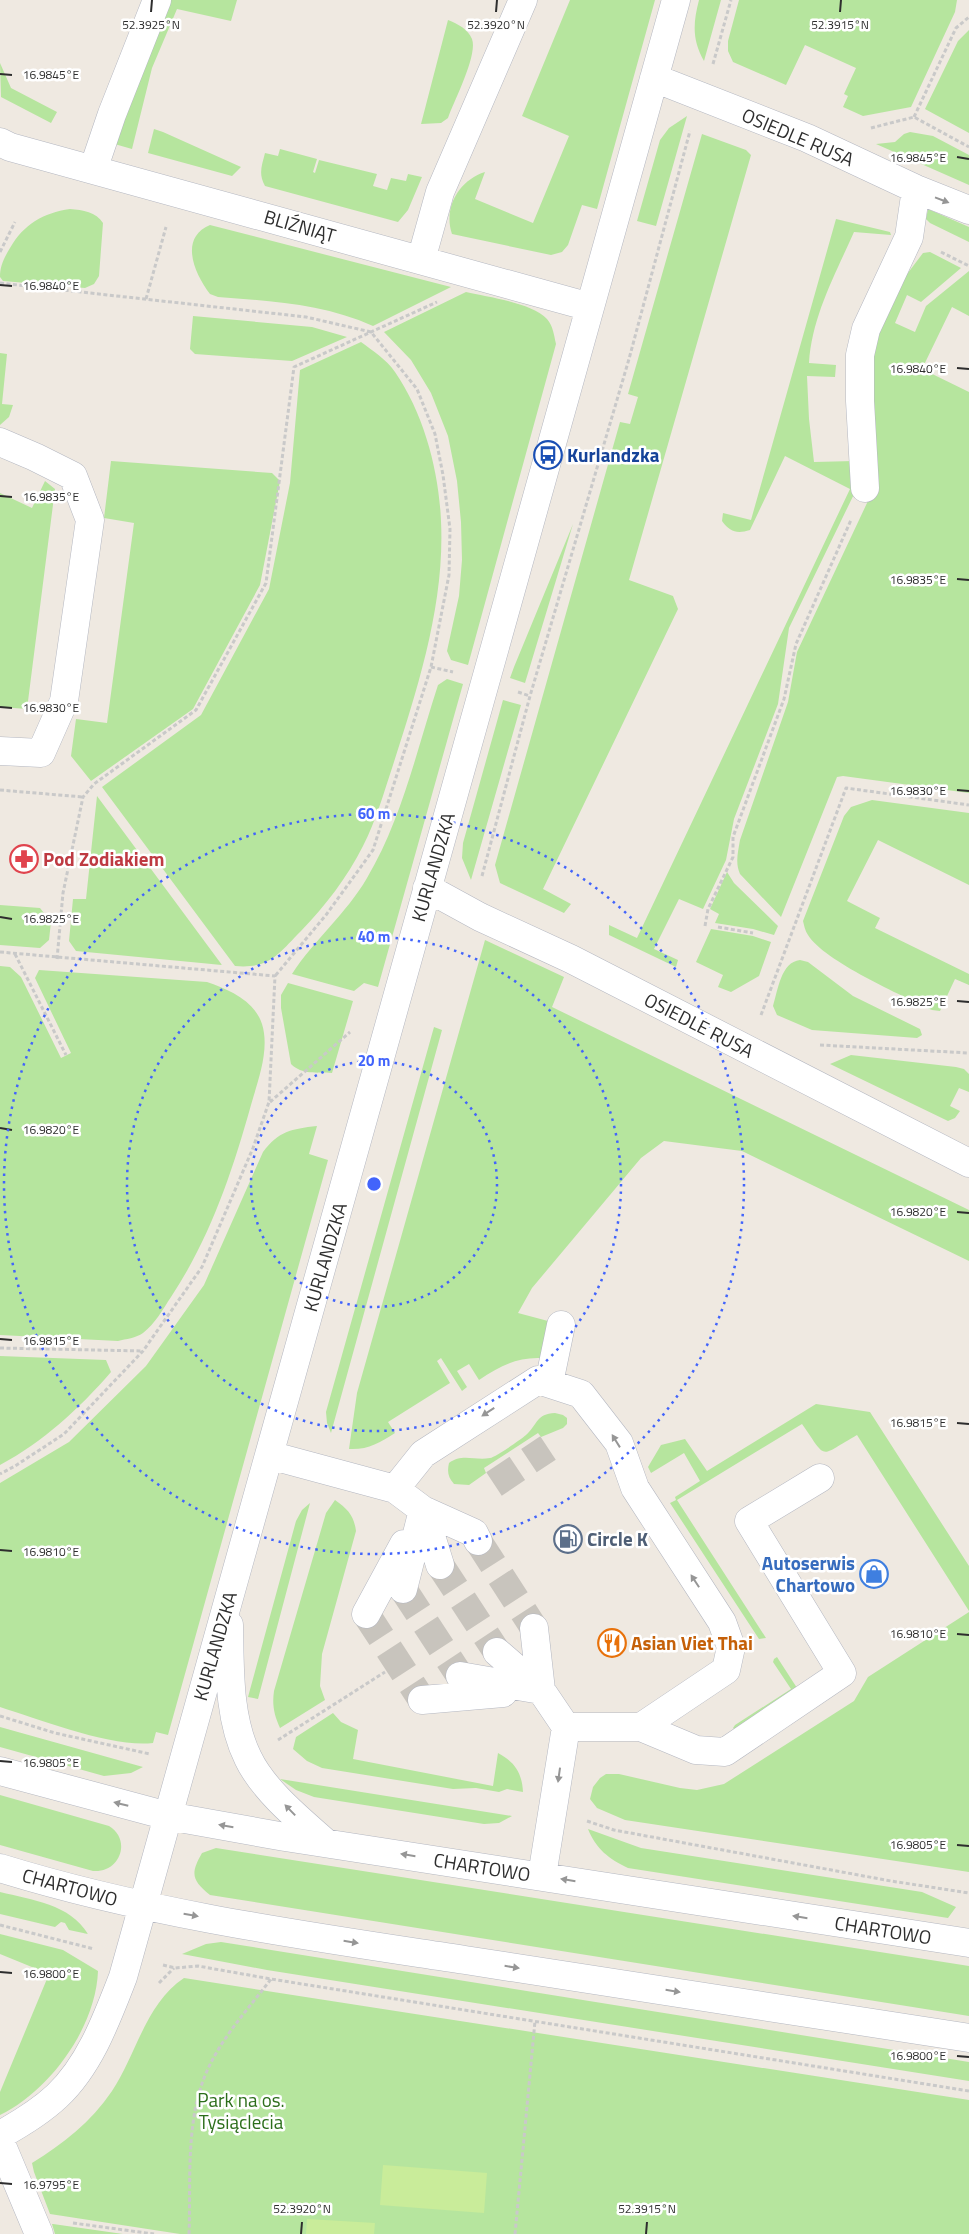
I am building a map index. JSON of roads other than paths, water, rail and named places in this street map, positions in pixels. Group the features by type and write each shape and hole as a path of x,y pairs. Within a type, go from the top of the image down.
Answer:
{"street":[{"path":"93,170 112,114 157,0"},
{"path":"421,260 440,192 523,0"},
{"name":"KURLANDZKA","path":"0,2135 26,2120 57,2096 79,2071 94,2044 123,1977 676,0"},
{"name":"OSIEDLE RUSA","path":"654,78 807,138 916,189 969,210"},
{"name":"BLIŹNIĄT","path":"3,152 93,170 590,307"},
{"path":"865,488 860,401 860,355 866,329 909,237 916,189"},
{"path":"0,442 36,456 73,476 90,520 64,701 40,753 0,751"},
{"name":"OSIEDLE RUSA","path":"427,888 480,917 571,959 969,1163"},
{"path":"550,1383 562,1325"},
{"path":"395,1489 423,1454 538,1380 581,1394 619,1443 636,1488 722,1622 731,1647 726,1670 641,1727"},
{"path":"269,1455 395,1489 423,1510 474,1533 478,1541"},
{"path":"566,1727 641,1727 696,1750 726,1752 842,1673 749,1521 820,1478"},
{"path":"423,1510 440,1565"},
{"path":"403,1589 423,1510"},
{"path":"366,1614 423,1510"},
{"path":"229,1596 230,1666 235,1717 248,1758 275,1795 292,1814 326,1843"},
{"path":"534,1628 540,1690"},
{"path":"497,1652 540,1690 566,1727 542,1876"},
{"path":"460,1676 540,1690"},
{"path":"422,1700 540,1690"},
{"name":"CHARTOWO","path":"0,1771 168,1816 326,1843 969,1943"},
{"name":"CHARTOWO","path":"0,1868 55,1885 143,1907 320,1938 969,2038"},
{"path":"0,2140 36,2226"}],"tunnel":[{"path":"494,1484 548,1448"},
{"path":"478,1541 534,1628"},
{"path":"440,1565 497,1652"},
{"path":"403,1589 460,1676"},
{"path":"366,1614 422,1700"}],"place":[{"name":"Kurlandzka","path":"548,455"},
{"name":"Pod Zodiakiem","path":"24,859"},
{"name":"Circle K","path":"568,1539"},
{"name":"Autoserwis Chartowo","path":"874,1574"},
{"name":"Asian Viet Thai","path":"612,1643"}],"park label":[{"name":"Park na os. Tysiąclecia","path":"241,2111"}]}
